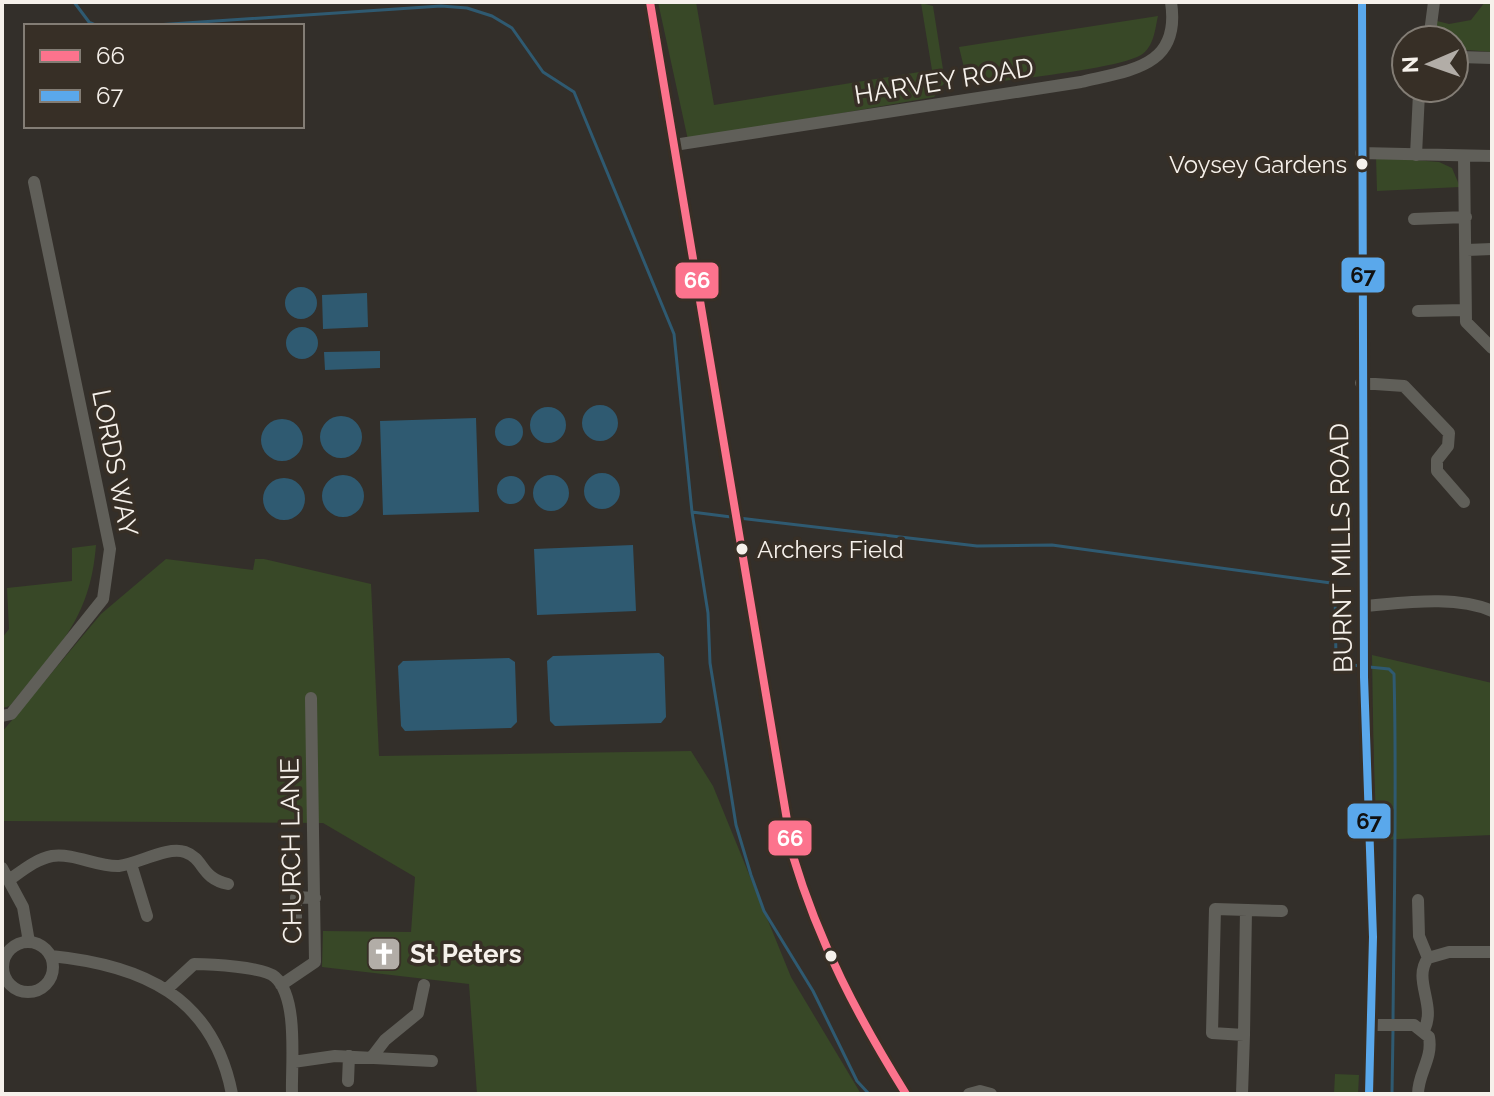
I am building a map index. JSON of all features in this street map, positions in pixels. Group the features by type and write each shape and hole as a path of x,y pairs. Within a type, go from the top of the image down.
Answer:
{"street":[{"path":"650,2 793,856 831,964 851,1005 906,1094"},
{"name":"HARVEY ROAD","path":"674,145 1081,82 1125,72 1161,55 1173,31 1171,2"},
{"name":"BURNT MILLS ROAD","path":"1362,2 1364,677 1373,937 1369,1094"},
{"path":"1431,24 1434,2"},
{"path":"1470,57 1492,58"},
{"path":"1416,155 1418,104"},
{"path":"1361,153 1492,156"},
{"path":"1464,156 1466,322 1492,348"},
{"name":"LORDS WAY","path":"2,716 11,714 103,599 110,549 34,182"},
{"path":"1414,219 1466,217"},
{"path":"1467,250 1492,249"},
{"path":"1418,311 1465,310"},
{"path":"1361,383 1404,386 1449,433 1448,446 1437,460 1437,471 1464,502"},
{"path":"1364,606 1426,603 1473,606 1492,611"},
{"name":"CHURCH LANE","path":"281,985 315,962 311,698"},
{"path":"29,942 23,907 5,874 39,860 67,855 115,866 176,851 186,852 209,878 228,884"},
{"path":"131,864 147,916"},
{"path":"296,921 296,897 315,898"},
{"path":"1418,900 1419,936 1428,958 1422,972 1429,1009 1424,1030"},
{"path":"1244,1035 1212,1033 1215,909 1282,911"},
{"path":"1242,1094 1246,910"},
{"path":"29,942 45,948 51,956 54,968 44,988 33,993 15,989 7,982 3,967 5,957 12,948 29,942"},
{"path":"1428,958 1449,952 1492,952"},
{"path":"51,956 99,961 168,988 207,1031 221,1058 232,1094"},
{"path":"168,988 189,965 263,972 276,977 288,999 292,1094"},
{"path":"379,1057 385,1040 418,1013 424,985"},
{"path":"1370,1025 1406,1025 1424,1030 1429,1037 1430,1054 1418,1080 1418,1094"},
{"path":"293,1062 349,1056 432,1061"},
{"path":"348,1081 349,1056"},
{"path":"969,1094 980,1091 991,1094"}],"green space":[{"path":"658,2 696,2 714,105 932,70 921,3 933,6 945,82 934,97 688,140"},
{"path":"1485,2 1492,2 1492,52 1470,50 1470,24 1449,24 1471,20"},
{"path":"1158,16 1151,43 1141,55 1110,65 1064,73 980,84 966,76 959,47"},
{"path":"1429,19 1449,24 1428,24"},
{"path":"1376,157 1439,162 1452,168 1460,187 1377,191"},
{"path":"96,545 86,594 68,633 10,706 2,708 2,638 9,629 7,588 72,581 72,548"},
{"path":"166,559 253,570 255,559 264,559 371,584 379,756 691,751 713,786 791,977 861,1094 477,1094 469,984 322,967 323,931 411,932 415,877 323,823 2,821 2,732 101,614"},
{"path":"1372,655 1492,683 1492,835 1375,840"},
{"path":"1335,1074 1359,1075 1358,1094 1334,1094"}],"water":[{"path":"301,287 313,291 317,303 313,315 301,319 289,315 285,303 289,291"},
{"path":"367,293 368,327 323,329 322,295"},
{"path":"302,327 314,331 318,343 314,355 302,359 290,355 286,343 290,331"},
{"path":"380,351 380,368 325,370 324,352"},
{"path":"600,405 613,410 618,423 613,436 600,441 587,436 582,423 587,410"},
{"path":"548,407 561,412 566,425 561,438 548,443 535,438 530,425 535,412"},
{"path":"341,416 356,422 362,437 356,452 341,458 326,452 320,437 326,422"},
{"path":"476,418 479,512 383,515 380,421"},
{"path":"509,418 519,422 523,432 519,442 509,446 499,442 495,432 499,422"},
{"path":"282,419 297,425 303,440 297,455 282,461 267,455 261,440 267,425"},
{"path":"602,473 615,478 620,491 615,504 602,509 589,504 584,491 589,478"},
{"path":"343,475 358,481 364,496 358,511 343,517 328,511 322,496 328,481"},
{"path":"551,475 564,480 569,493 564,506 551,511 538,506 533,493 538,480"},
{"path":"511,476 521,480 525,490 521,500 511,504 501,500 497,490 501,480"},
{"path":"284,478 299,484 305,499 299,514 284,520 269,514 263,499 269,484"},
{"path":"633,545 636,611 537,615 534,549"},
{"path":"659,653 664,657 666,717 661,723 555,726 550,721 547,661 553,656"},
{"path":"509,658 515,662 517,722 511,728 405,731 401,726 398,666 403,661"}],"waterway":[{"path":"74,2 94,24"},
{"path":"171,24 441,6 467,8 492,16 512,28 543,72 574,92 674,334 692,512"},
{"path":"731,517 692,512 708,613 710,663 736,825 764,911 813,991 857,1081 869,1094"},
{"path":"739,518 977,546 1052,545 1331,583 1335,587 1336,663 1361,666"},
{"path":"1369,667 1389,669 1394,674 1393,1022"},
{"path":"1392,1094 1393,1030"}],"transit line":[{"name":"66","path":"650,2 793,856 815,919 841,979 906,1094"},
{"name":"67","path":"1362,2 1364,677 1373,937 1369,1094"}],"place":[{"name":"Voysey Gardens","path":"1362,164"},
{"name":"Archers Field","path":"742,549"},
{"name":"St Peters","path":"384,954"}]}
